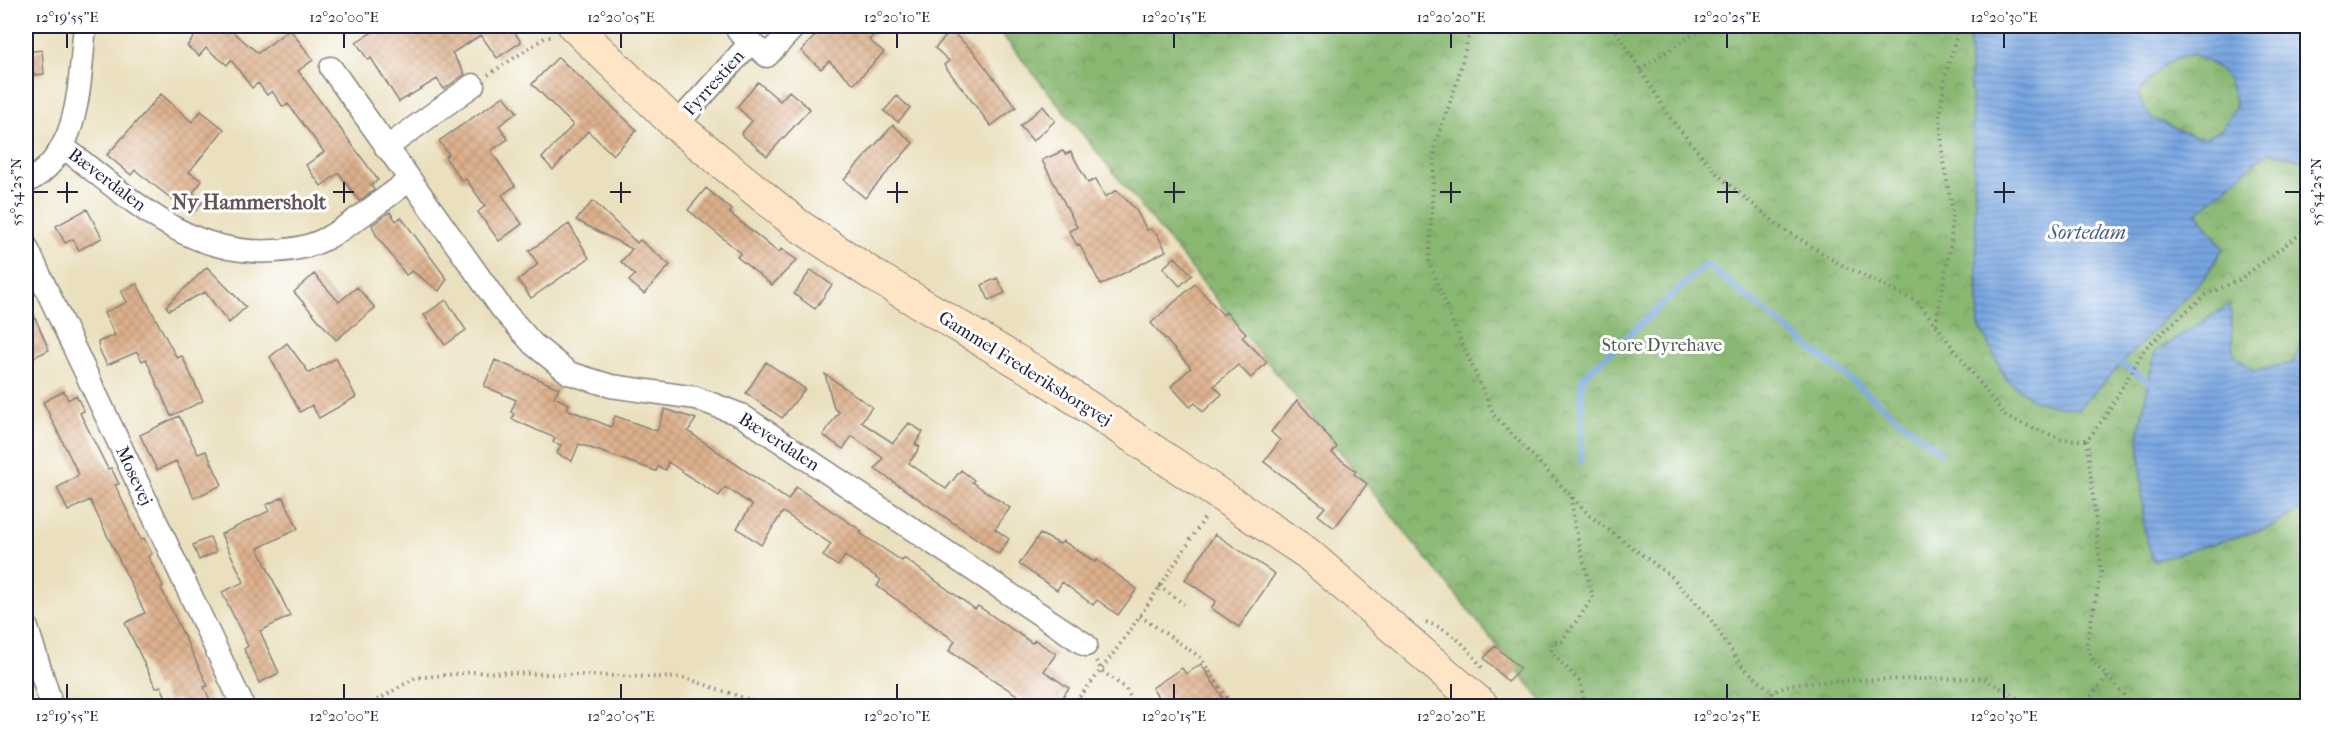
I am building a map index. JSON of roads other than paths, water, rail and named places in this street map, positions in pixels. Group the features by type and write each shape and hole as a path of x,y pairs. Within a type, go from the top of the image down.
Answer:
{"street":[{"path":"26,182 50,165 62,146 73,119 85,26"},
{"name":"Fyrrestien","path":"676,125 747,34 767,56 795,26"},
{"name":"Gammel Frederiksborgvej","path":"563,29 798,225 875,276 1036,373 1221,494 1307,554 1483,706"},
{"name":"Bæverdalen","path":"331,68 502,309 533,344 569,373 611,386 696,398 741,415 1086,645"},
{"path":"386,148 473,85"},
{"name":"Bæverdalen","path":"62,146 166,225 217,248 226,249 261,252 294,250 327,238 410,180"},
{"name":"Mosevej","path":"26,246 243,706"},
{"path":"26,625 50,698"}],"water":[{"name":"Sortedam","path":"1969,26 2307,26 2307,162 2269,151 2197,213 2223,248 2205,277 2078,409 2036,402 2006,379 1979,325","holes":["2193,54 2224,73 2231,87 2236,107 2221,130 2207,137 2193,136 2151,118 2138,95 2161,68 2175,59"]},
{"path":"2230,304 2234,355 2254,371 2293,363 2307,330 2307,505 2271,527 2153,561 2144,530 2139,432 2155,352"}],"waterway":[{"path":"1581,461 1582,378 1706,264 1940,452"},
{"path":"2116,360 2155,386"}],"district":[{"name":"Ny Hammersholt","path":"249,202"}],"park label":[{"name":"Store Dyrehave","path":"1662,345"}]}
